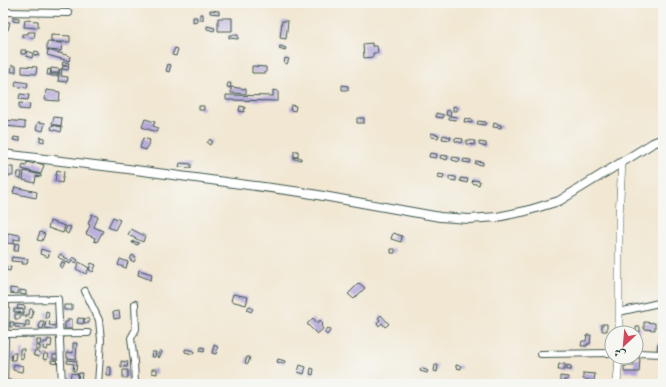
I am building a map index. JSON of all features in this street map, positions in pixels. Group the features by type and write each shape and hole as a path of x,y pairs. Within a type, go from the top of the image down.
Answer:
{"main road":[{"path":"3,154 80,162 293,191 440,217 469,219 497,217 526,211 559,200 653,143 663,139"}],"street":[{"path":"3,12 69,13"},
{"path":"619,325 619,216 622,162"},
{"path":"85,291 99,320 100,340 98,384"},
{"path":"26,384 4,384 4,300 58,299 62,384"},
{"path":"619,312 663,302"},
{"path":"135,304 136,329 131,338 135,384"},
{"path":"4,334 88,333"},
{"path":"542,354 604,353"},
{"path":"644,353 663,354"},
{"path":"617,384 618,365"},
{"path":"68,384 75,384"}],"building":[{"path":"210,10 219,11 219,14 210,13"},
{"path":"200,14 203,14 203,20 200,20"},
{"path":"13,17 19,18 19,22 13,21"},
{"path":"193,17 197,17 197,22 193,23"},
{"path":"218,18 232,18 232,31 218,31"},
{"path":"25,20 38,21 38,28 24,27"},
{"path":"3,21 10,22 8,30 3,29"},
{"path":"282,21 288,21 286,39 280,38"},
{"path":"207,26 215,28 214,31 207,29"},
{"path":"28,32 35,32 34,38 22,37 22,34 28,34"},
{"path":"51,35 70,36 70,42 51,42"},
{"path":"229,35 238,35 238,39 229,38"},
{"path":"47,42 62,43 61,51 47,50"},
{"path":"372,43 372,46 377,46 378,53 373,53 373,57 364,58 363,44"},
{"path":"280,46 286,48 285,51 279,49"},
{"path":"175,48 178,49 176,56 172,55"},
{"path":"21,50 26,50 25,54 21,54"},
{"path":"48,50 70,56 69,61 47,55"},
{"path":"27,51 33,53 32,58 26,56"},
{"path":"35,51 39,52 39,56 34,55"},
{"path":"285,58 289,59 287,64 284,63"},
{"path":"3,62 6,62 5,69 3,69"},
{"path":"63,62 69,63 68,66 62,65"},
{"path":"168,64 171,65 169,72 166,71"},
{"path":"12,65 16,66 16,72 11,72"},
{"path":"22,66 37,67 36,74 22,73"},
{"path":"63,66 69,66 68,70 62,69"},
{"path":"252,66 266,67 266,73 252,73"},
{"path":"51,68 59,69 59,73 51,73"},
{"path":"48,69 51,70 50,75 47,75"},
{"path":"60,69 62,69 61,76 68,77 67,82 58,81"},
{"path":"51,74 58,74 58,76 51,76"},
{"path":"16,81 28,83 27,88 15,86"},
{"path":"228,83 231,83 230,88 227,87"},
{"path":"342,85 348,86 348,90 342,90"},
{"path":"231,87 246,89 246,94 231,93"},
{"path":"46,90 60,92 59,101 45,100"},
{"path":"273,90 278,91 278,101 226,100 226,95 273,96"},
{"path":"20,94 29,95 28,100 19,99"},
{"path":"19,103 30,104 29,110 19,109"},
{"path":"291,105 296,106 295,111 290,110"},
{"path":"199,106 204,106 204,110 199,110"},
{"path":"240,106 245,107 244,112 239,111"},
{"path":"453,106 457,107 457,111 453,111"},
{"path":"447,110 451,111 450,116 457,117 456,120 449,119 449,116 446,115"},
{"path":"436,113 444,115 443,118 436,117"},
{"path":"54,117 62,118 61,126 52,124"},
{"path":"357,118 364,118 364,123 357,123"},
{"path":"465,118 472,120 472,123 464,122"},
{"path":"145,119 155,122 153,126 158,128 156,132 142,127"},
{"path":"5,120 25,122 25,128 5,126"},
{"path":"478,121 486,122 485,125 477,124"},
{"path":"38,122 45,123 43,131 36,129"},
{"path":"494,123 501,125 501,128 493,127"},
{"path":"52,125 62,127 61,132 51,129"},
{"path":"431,133 439,135 438,138 431,137"},
{"path":"443,135 451,137 450,140 442,139"},
{"path":"14,137 20,138 20,141 13,140"},
{"path":"40,137 44,138 44,142 40,141"},
{"path":"143,138 150,140 146,150 140,148"},
{"path":"455,138 463,139 462,143 455,141"},
{"path":"210,139 212,141 210,145 207,143"},
{"path":"467,140 475,141 474,145 466,144"},
{"path":"479,142 486,143 486,147 479,145"},
{"path":"294,151 298,151 298,157 294,157"},
{"path":"430,153 437,154 436,158 429,157"},
{"path":"441,155 448,156 447,160 440,158"},
{"path":"294,157 301,158 301,160 294,159"},
{"path":"453,157 460,158 459,162 452,160"},
{"path":"464,159 471,160 470,163 463,162"},
{"path":"476,161 483,162 483,165 475,164"},
{"path":"27,162 34,164 35,162 44,165 41,174 22,169 23,165 26,166"},
{"path":"180,163 191,164 191,168 179,167"},
{"path":"5,167 13,167 13,176 5,176"},
{"path":"57,170 64,172 62,183 55,181"},
{"path":"24,171 41,175 41,177 36,176 35,183 23,180"},
{"path":"18,172 22,172 21,179 17,178"},
{"path":"439,174 444,175 443,179 438,178"},
{"path":"449,176 456,177 456,181 449,180"},
{"path":"460,178 468,179 467,183 460,181"},
{"path":"473,180 480,181 479,185 472,183"},
{"path":"15,187 37,192 36,198 13,193"},
{"path":"92,214 98,217 94,227 103,231 97,242 94,241 95,238 86,234 90,225 88,224"},
{"path":"113,217 120,220 115,230 108,227"},
{"path":"50,221 65,226 63,233 48,228"},
{"path":"67,226 71,227 68,234 65,232"},
{"path":"131,229 145,236 143,242 128,235"},
{"path":"40,232 45,234 42,241 37,240"},
{"path":"8,233 20,235 20,240 14,239 14,244 7,243"},
{"path":"393,233 402,236 401,242 391,239"},
{"path":"133,241 139,243 138,245 132,243"},
{"path":"15,243 19,244 18,251 14,251"},
{"path":"41,249 50,252 48,257 40,254"},
{"path":"391,249 395,249 395,253 391,253"},
{"path":"60,254 70,261 73,257 78,260 76,263 72,260 70,264 58,257"},
{"path":"132,255 136,257 134,262 130,260"},
{"path":"12,257 28,259 27,264 22,264 23,262 11,261"},
{"path":"120,259 128,262 126,268 118,265"},
{"path":"62,262 65,263 63,268 60,267"},
{"path":"79,262 89,268 86,274 76,269"},
{"path":"91,263 96,265 93,272 89,270"},
{"path":"4,266 11,267 10,271 3,269"},
{"path":"139,270 152,274 151,280 138,275"},
{"path":"359,283 365,288 354,299 348,294"},
{"path":"3,284 5,285 5,293 3,293"},
{"path":"10,288 18,289 18,294 10,293"},
{"path":"20,290 26,291 26,295 20,294"},
{"path":"233,294 248,297 246,305 231,301"},
{"path":"18,305 25,306 25,309 17,309"},
{"path":"64,305 72,305 72,310 64,310"},
{"path":"249,306 253,309 251,312 247,310"},
{"path":"14,309 24,310 24,313 14,312"},
{"path":"30,309 33,309 32,318 25,317 26,315 29,315"},
{"path":"46,311 49,312 48,318 45,318"},
{"path":"119,311 120,318 114,319 113,312"},
{"path":"15,314 24,314 24,316 20,316 20,319 15,319"},
{"path":"381,315 389,324 385,327 382,323 379,326 377,323 380,320 378,318"},
{"path":"78,318 89,319 89,323 84,323 84,319 83,324 77,323"},
{"path":"313,318 317,323 320,320 323,324 321,326 323,329 317,334 307,324"},
{"path":"68,319 72,319 72,329 65,329 65,322 68,322"},
{"path":"56,320 59,320 58,330 45,328 46,321 50,322 49,325 55,326"},
{"path":"26,321 29,321 29,326 26,326"},
{"path":"40,321 44,321 43,329 39,328"},
{"path":"10,322 14,322 13,327 10,327"},
{"path":"644,322 655,323 655,330 644,329"},
{"path":"15,324 25,325 25,328 15,327"},
{"path":"602,324 607,324 604,325 604,331 602,331"},
{"path":"328,328 331,330 327,335 324,332"},
{"path":"587,335 591,335 590,344 587,344 587,346 581,346 582,341 586,341"},
{"path":"48,339 52,340 51,347 48,346 47,350 43,349 44,342 47,342"},
{"path":"37,340 41,340 40,345 37,345"},
{"path":"73,343 77,343 76,359 67,358 67,352 73,353"},
{"path":"658,343 661,343 660,350 657,350"},
{"path":"214,345 218,347 216,354 212,353"},
{"path":"36,346 40,346 40,350 36,350"},
{"path":"201,347 205,348 204,352 200,351"},
{"path":"20,349 24,349 23,359 20,358"},
{"path":"185,349 194,351 193,354 185,352"},
{"path":"160,350 162,352 159,358 157,356"},
{"path":"35,351 40,353 39,357 33,355"},
{"path":"152,352 156,352 155,357 151,357"},
{"path":"12,353 16,353 15,360 11,360"},
{"path":"44,354 48,354 47,360 43,359"},
{"path":"53,355 61,355 61,359 53,359"},
{"path":"247,357 250,357 248,364 245,363"},
{"path":"278,359 285,361 284,364 277,362"},
{"path":"51,360 61,361 61,364 51,363"},
{"path":"67,360 77,361 76,371 73,371 74,364 67,363"},
{"path":"121,361 128,362 127,367 121,367"},
{"path":"14,364 23,366 22,372 13,370"},
{"path":"559,364 565,364 565,370 558,370"},
{"path":"300,365 306,367 304,374 298,372"},
{"path":"435,365 438,365 437,372 434,371"},
{"path":"456,365 461,366 461,369 456,368"},
{"path":"567,365 571,366 571,370 567,370"},
{"path":"640,365 639,372 624,372 624,366"},
{"path":"107,367 111,367 111,376 107,376"},
{"path":"311,368 314,369 313,375 310,374"},
{"path":"421,368 428,371 427,373 420,371"},
{"path":"152,369 157,369 157,374 152,373"},
{"path":"123,370 128,370 128,378 123,378"},
{"path":"71,373 78,374 77,381 70,380"},
{"path":"79,373 82,373 81,380 78,379"},
{"path":"583,373 595,374 594,381 583,379"},
{"path":"560,376 568,377 568,380 564,380 564,383 560,383"},
{"path":"377,382 386,383 386,384 377,384"}]}
